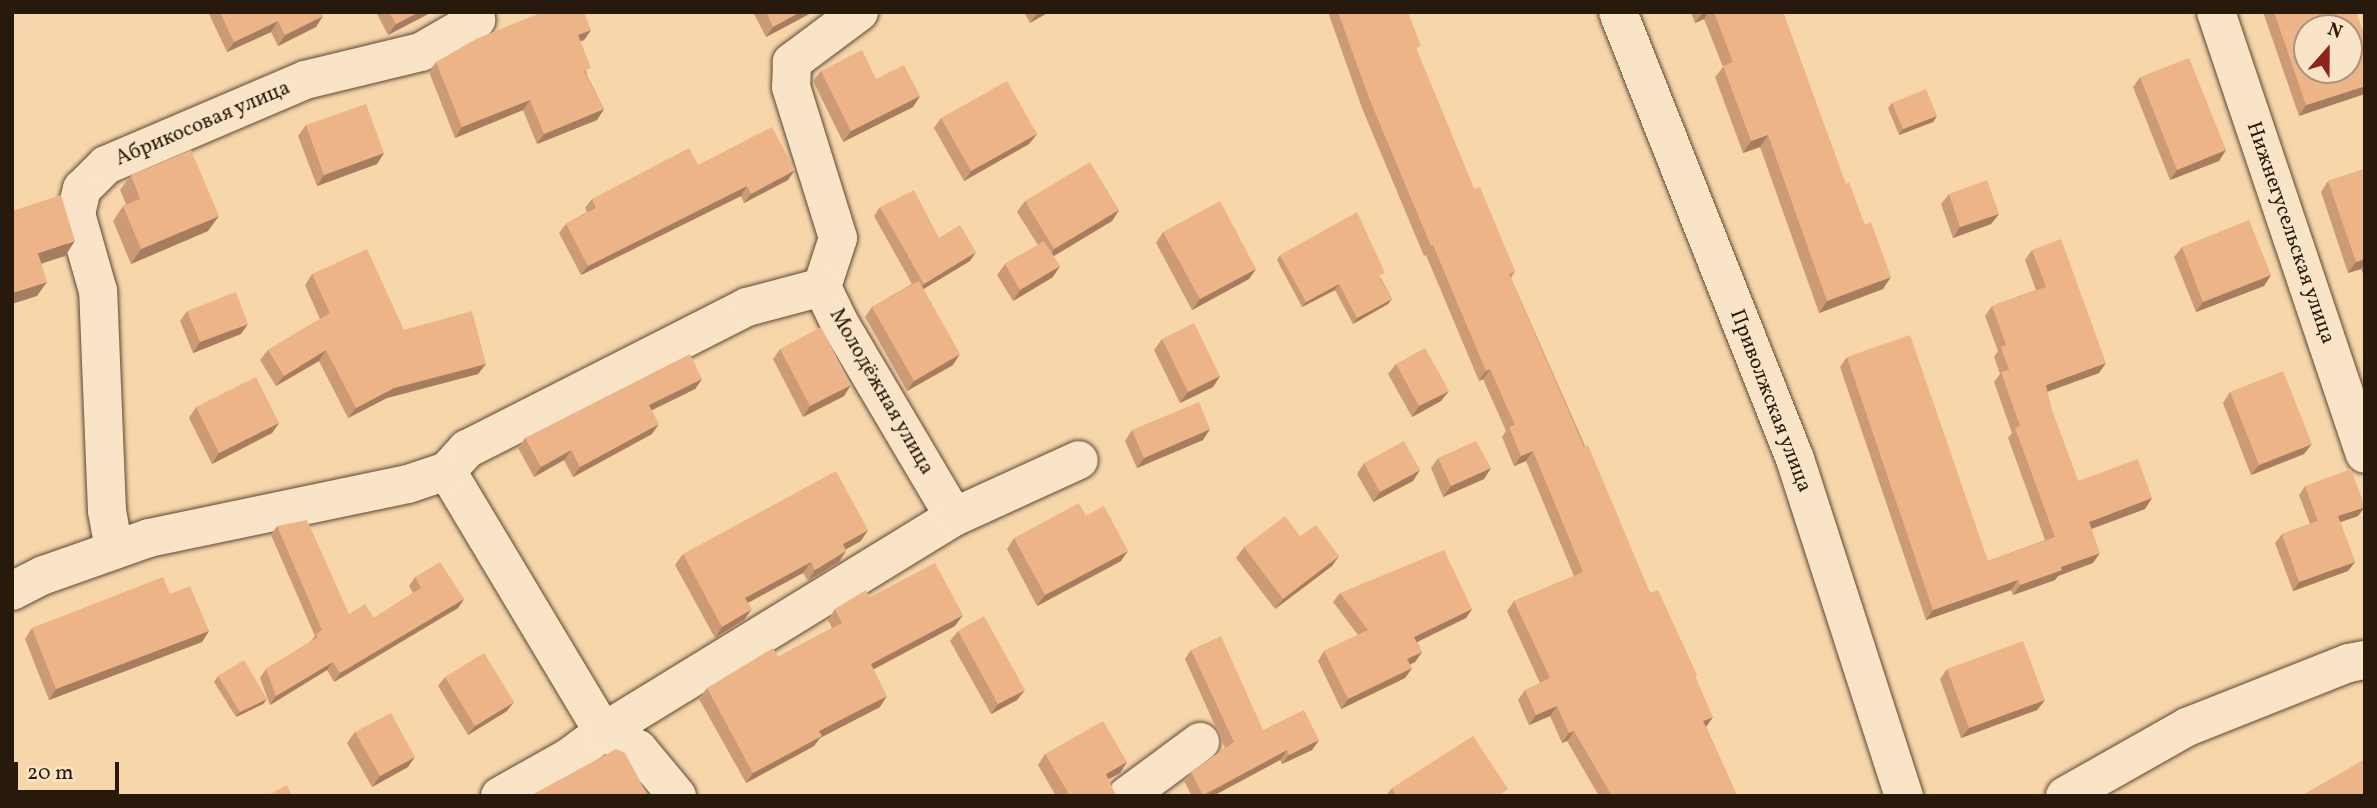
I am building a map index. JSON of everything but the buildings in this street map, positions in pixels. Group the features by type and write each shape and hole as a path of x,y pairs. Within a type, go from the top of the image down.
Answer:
{"street":[{"name":"Молодёжная улица","path":"859,12 792,62 791,87 838,238 822,287 954,517"},
{"name":"Приволжская улица","path":"1618,12 1795,459 1904,796"},
{"name":"Нижнегусельская улица","path":"2216,12 2365,453"},
{"name":"Абрикосовая улица","path":"114,550 107,511 98,291 76,214 82,189 106,165 304,80 421,52 476,20"},
{"path":"12,591 44,575 149,538 408,484 447,471 467,449 747,307 822,287"},
{"path":"499,796 568,758 603,732 954,517 1079,460"},
{"path":"447,471 603,732 638,749 677,796"},
{"path":"2065,796 2187,727 2349,663 2365,660"},
{"path":"1127,796 1200,742"}]}
